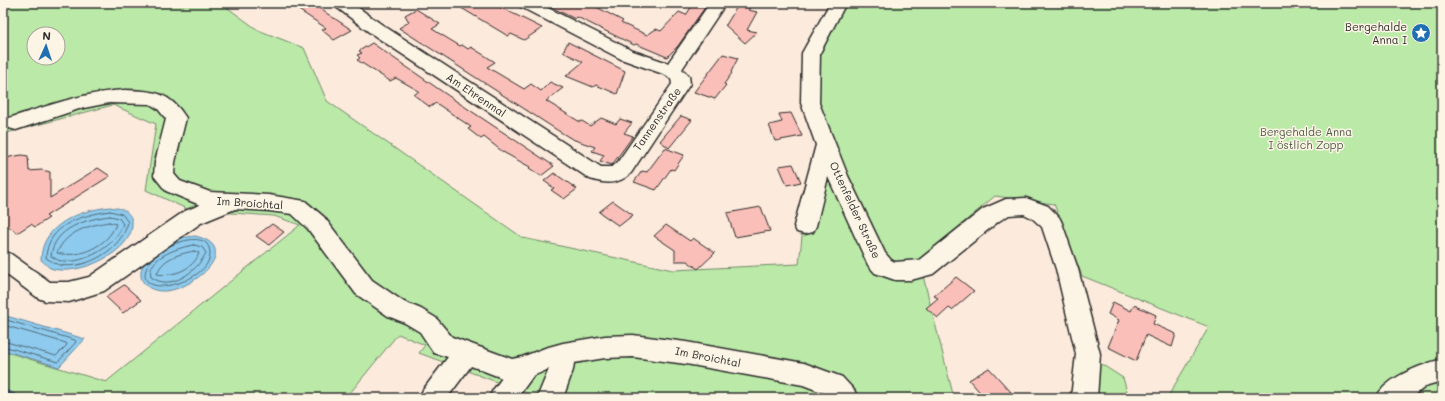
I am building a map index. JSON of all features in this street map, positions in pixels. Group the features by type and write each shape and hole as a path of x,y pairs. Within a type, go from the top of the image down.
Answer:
{"street":[{"name":"Am Ehrenmal","path":"341,3 375,28 597,174 616,175"},
{"path":"525,3 627,55 672,71"},
{"name":"Tannenstraße","path":"616,175 624,168 681,84 680,76 672,71 718,3"},
{"name":"Ottenfelder Straße","path":"838,3 812,53 810,103 841,183 876,260 884,267 895,271 911,271 925,268 991,215 1006,207 1026,206 1040,212 1051,223 1068,269 1088,354 1084,398"},
{"name":"Im Broichtal","path":"16,123 78,103 106,96 155,98 167,107 176,118 165,162 164,176 173,186 208,200 269,203 298,207 316,223 364,287 396,309 413,316 428,325 443,345 512,370 524,368 545,359 564,354 605,347 633,346 665,349 804,374 833,384 845,398"},
{"path":"805,226 826,145"},
{"path":"3,260 46,291 69,292 96,284 193,217 232,202"},
{"path":"432,398 465,354"},
{"path":"550,398 561,370 564,354"},
{"path":"502,398 524,368"},
{"path":"1389,398 1421,376 1442,370"}],"green space":[{"name":"Bergehalde Anna I östlich Zopp","path":"3,3 221,3 258,30 304,48 327,101 523,238 673,270 799,264 807,191 844,174 816,103 817,53 844,3 1442,3 1442,398 1167,398 1209,327 1082,276 1054,204 995,196 919,260 954,398 527,398 529,394 419,353 425,345 398,334 346,398 3,398 3,351 106,382 300,225 274,216 189,210 146,190 156,124 113,105 3,134"},
{"path":"1098,362 1123,378 1129,398 1065,398"}],"water":[{"path":"110,207 124,210 131,217 132,221 131,232 125,243 115,252 88,266 74,269 61,270 50,268 41,260 43,248 48,237 55,228 65,221 87,211"},
{"path":"195,236 209,242 215,250 214,259 208,268 186,285 173,290 155,290 146,285 141,277 141,272 142,267 149,257 168,242"},
{"path":"3,315 85,339 59,367 3,350"}],"building":[{"path":"288,3 311,3 352,30 334,40 322,30 326,28"},
{"path":"453,3 492,3 542,28 524,40 511,34 508,36"},
{"path":"543,3 589,3 623,21 621,23 647,35 656,29 661,31 679,12 686,15 694,3 708,3 678,46 667,57 636,44 634,45 577,17 575,19"},
{"path":"738,5 750,8 748,10 757,12 747,30 757,32 745,43 725,25"},
{"path":"416,9 440,24 432,29 460,46 462,45 468,49 471,47 495,62 487,67 524,89 531,84 541,91 550,82 563,88 546,101 580,122 582,121 590,126 601,118 616,124 620,119 632,123 624,133 633,136 612,165 600,161 604,155 592,151 595,147 572,139 557,130 399,28 409,22 405,15"},
{"path":"568,42 625,71 617,94 596,85 593,87 566,76 583,62 563,52"},
{"path":"372,43 554,166 541,176 529,168 530,167 503,152 484,137 481,139 468,129 471,127 436,103 430,107 414,95 419,91 396,78 390,81 357,60 360,58 357,55 362,53 359,51"},
{"path":"723,54 738,58 731,72 732,73 724,84 726,85 715,99 694,92"},
{"path":"791,113 802,136 775,141 769,125 782,122 779,114"},
{"path":"681,116 692,120 669,148 660,141"},
{"path":"665,148 684,155 674,170 671,169 656,190 634,182 642,171 647,172"},
{"path":"22,155 28,156 29,171 42,170 50,172 50,198 98,168 110,176 46,216 49,218 35,227 31,224 17,233 3,222 3,161 10,157"},
{"path":"793,164 801,182 787,185 779,166"},
{"path":"554,173 577,189 564,199 551,190 554,188 544,181"},
{"path":"613,201 633,215 619,226 599,212"},
{"path":"761,207 770,231 735,237 727,213"},
{"path":"272,224 284,232 269,245 256,236"},
{"path":"666,225 690,241 693,238 715,253 698,269 687,261 675,261 675,250 654,236"},
{"path":"956,277 974,291 952,310 949,308 938,318 926,308 938,298 934,296"},
{"path":"124,285 141,300 123,313 106,297"},
{"path":"1113,302 1131,311 1134,305 1156,315 1153,324 1176,334 1172,347 1146,335 1136,361 1108,347 1119,320 1108,314"},
{"path":"989,368 1011,392 1000,398 985,398 969,380"}],"waterway":[{"path":"3,391 20,398"}],"place":[{"name":"Bergehalde Anna I","path":"1421,33"}]}
